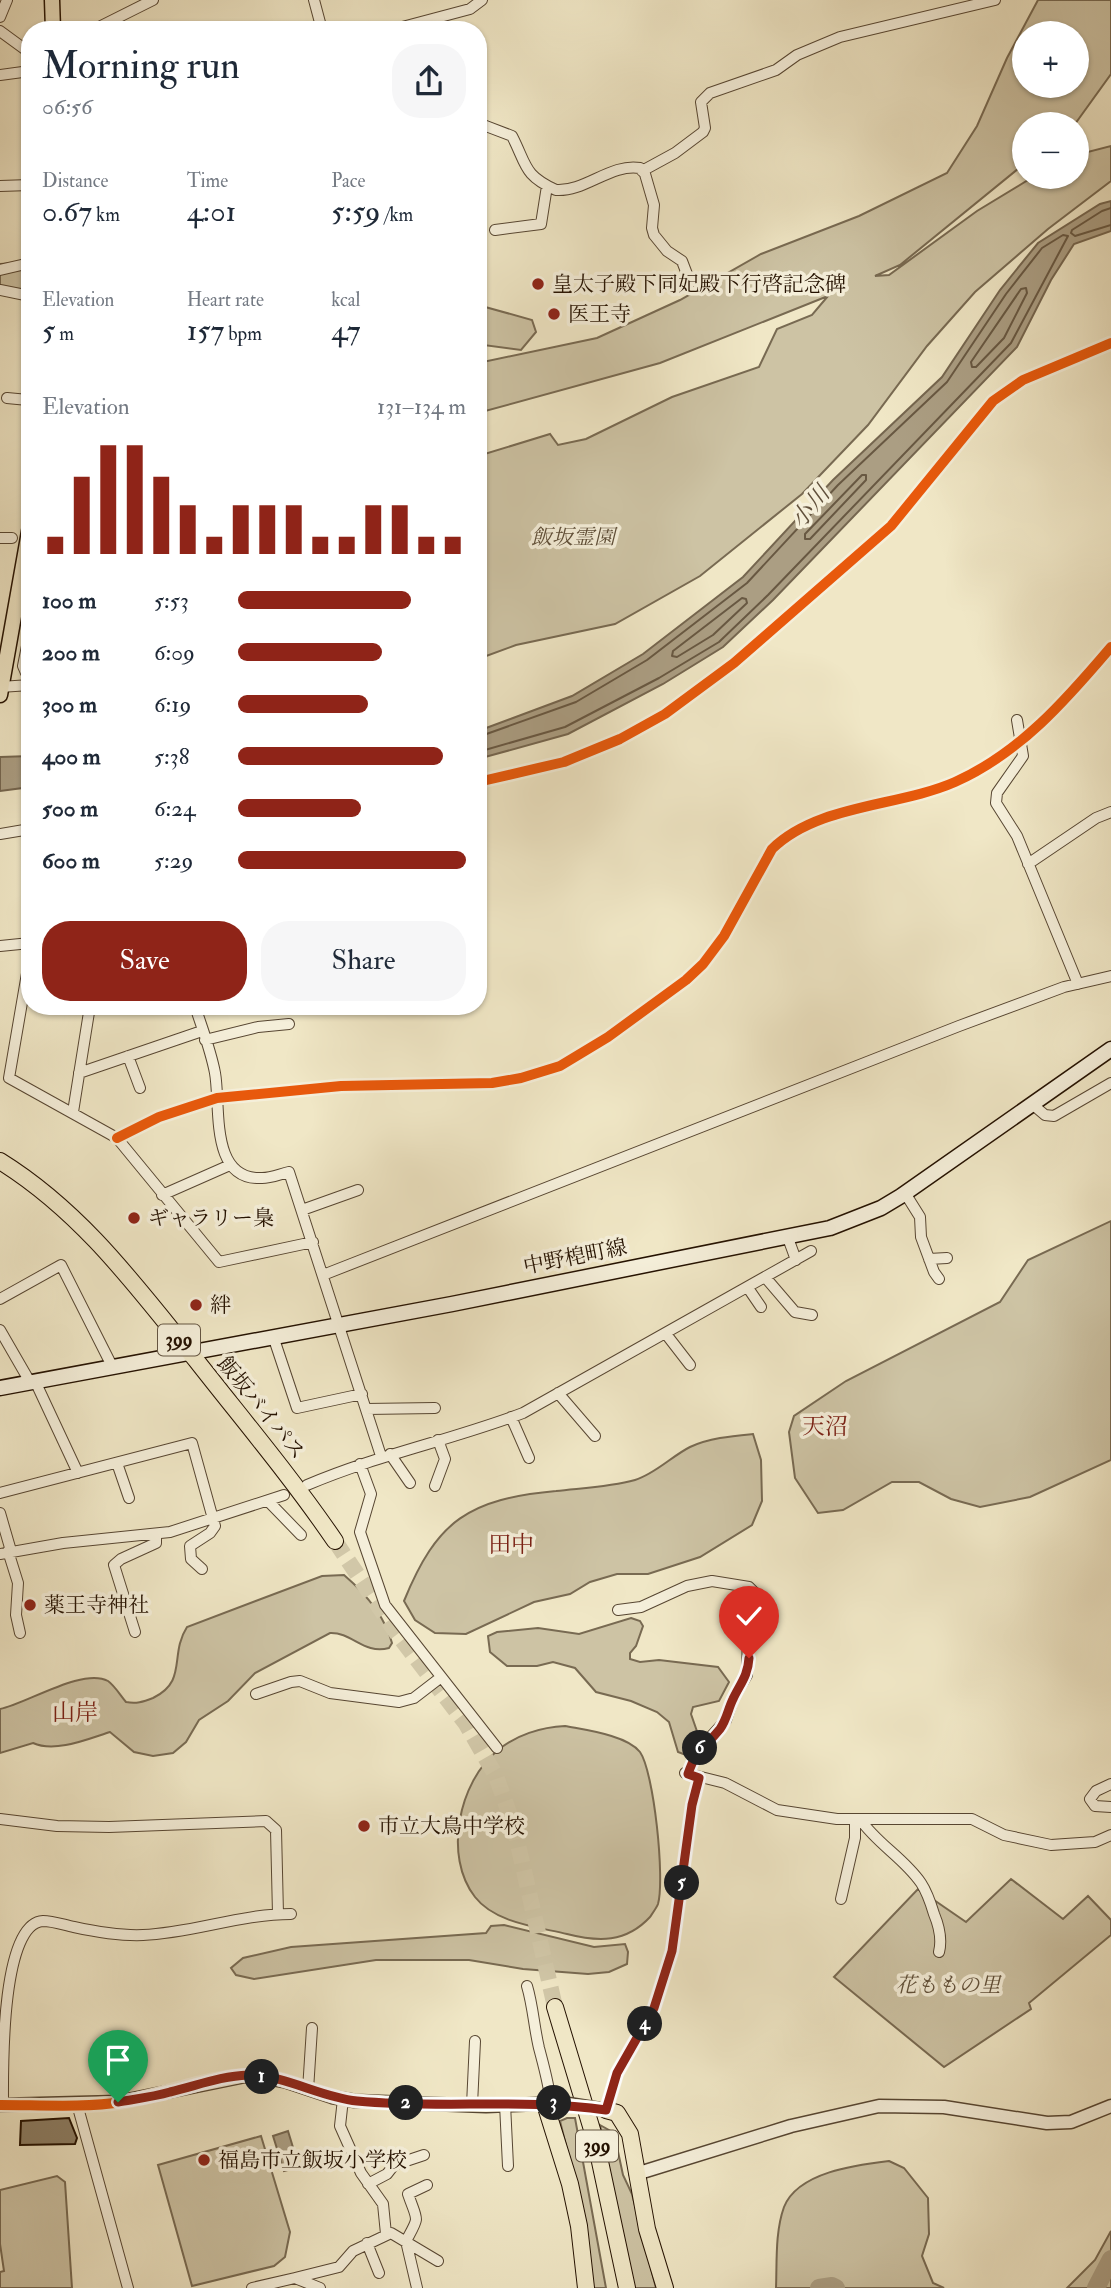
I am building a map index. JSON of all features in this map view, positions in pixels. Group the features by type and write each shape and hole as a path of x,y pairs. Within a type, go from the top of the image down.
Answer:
{"highway":[{"name":"飯坂バイパス","path":"0,1161 57,1201 98,1240 299,1489 335,1541"},
{"name":"399","path":"555,2007 596,2143 627,2288"},
{"path":"553,2103 579,2227 586,2288"},
{"path":"606,2110 617,2113 630,2134 647,2229 665,2288"}],"main road":[{"path":"52,0 53,21"},
{"path":"1,690 21,577"},
{"name":"中野梍町線","path":"0,1388 788,1238 856,1219 905,1193 1111,1049"}],"street":[{"path":"0,17 7,0"},
{"path":"111,21 153,0"},
{"path":"314,0 320,21"},
{"path":"425,21 470,9 482,0"},
{"path":"487,126 512,136 526,170 556,190 565,190 627,168 642,171 675,153 703,131 705,128 701,102 710,93 776,70 797,55 840,37 995,0"},
{"path":"0,31 21,46"},
{"path":"0,75 21,72"},
{"path":"642,171 654,205 654,234 667,251 682,261 690,282"},
{"path":"0,186 21,185"},
{"path":"495,230 541,224 547,186"},
{"path":"0,270 21,265"},
{"path":"0,290 21,294"},
{"path":"487,780 531,772 594,751 675,707 734,663 891,526 993,401 1023,380 1111,343"},
{"path":"7,398 21,399"},
{"path":"0,538 12,538"},
{"path":"117,1138 159,1117 217,1098 341,1086 492,1083 521,1078 560,1066 608,1037 686,980 703,964 724,936 772,849 784,837 812,822 900,800 956,782 1022,742 1053,713 1111,647"},
{"path":"1,690 21,687"},
{"path":"1017,720 1023,756 995,799 998,811 1017,836 1078,984"},
{"path":"1028,864 1096,818 1111,812"},
{"path":"0,834 21,830"},
{"path":"0,946 21,944"},
{"path":"323,1275 959,1026 1078,984 1111,976"},
{"path":"21,1014 9,1078 117,1138 219,1262 313,1242"},
{"path":"73,1112 89,1015"},
{"path":"198,1015 215,1070 219,1132 230,1165 249,1177 262,1178 289,1172 366,1409 385,1455 410,1483"},
{"path":"79,1073 204,1035 289,1024"},
{"path":"128,1056 140,1088"},
{"path":"1032,1104 1045,1115 1054,1116 1111,1083"},
{"path":"163,1195 230,1165"},
{"path":"302,1210 358,1190"},
{"path":"905,1193 920,1217 921,1237 939,1279"},
{"path":"788,1238 796,1260"},
{"path":"307,1485 385,1455 511,1417 666,1334 811,1251"},
{"path":"929,1259 947,1258"},
{"path":"0,1299 61,1265 112,1366"},
{"path":"765,1277 795,1312 812,1315"},
{"path":"748,1287 761,1307"},
{"path":"0,1330 33,1382 78,1473"},
{"path":"666,1334 690,1365"},
{"path":"273,1336 297,1408 362,1394"},
{"path":"558,1393 595,1436"},
{"path":"366,1409 435,1408"},
{"path":"511,1417 529,1458"},
{"path":"435,1486 445,1459 438,1440"},
{"path":"0,1493 192,1443 214,1520 214,1529 190,1546 188,1552 195,1564 202,1569"},
{"path":"117,1462 129,1498"},
{"path":"360,1464 371,1494 360,1532 385,1605 496,1748"},
{"path":"6,1552 156,1534 214,1520 284,1495"},
{"path":"269,1502 301,1535"},
{"path":"0,1513 6,1552 18,1583 16,1615 20,1633"},
{"path":"135,1632 114,1565 156,1543 156,1534"},
{"path":"618,1611 641,1607 687,1586 712,1581 749,1587 756,1594 748,1628 747,1675 733,1699 726,1720 695,1754 686,1773 725,1783 777,1810 857,1819 972,1819 1004,1835 1051,1845 1095,1842 1111,1835"},
{"path":"256,1694 300,1681 330,1693 399,1703 414,1698 440,1678"},
{"path":"291,1914 126,1936 45,1921 37,1923 24,1933 18,1946 2,2010 1,2105 118,2102 210,2081 250,2075 284,2081 343,2099 472,2105 553,2103 606,2110 617,2073 654,2008 672,1951 692,1805 699,1778"},
{"path":"1111,1784 1096,1790 1090,1799 1099,1808 1111,1807"},
{"path":"0,1819 57,1826 109,1828 267,1821 276,1830 278,1914"},
{"path":"841,1899 857,1819"},
{"path":"857,1819 878,1842 908,1867 923,1886 937,1922 941,1944 939,1952"},
{"path":"527,1986 536,2016 539,2047 553,2103"},
{"path":"308,2090 312,2028"},
{"path":"472,2105 475,2041"},
{"path":"343,2099 340,2126 368,2184 383,2204 386,2234"},
{"path":"77,2104 128,2288"},
{"path":"505,2104 508,2166"},
{"path":"636,2174 791,2126 879,2106 944,2107 1047,2123 1071,2122 1111,2106"},
{"path":"368,2184 387,2174 394,2165 424,2155"},
{"path":"417,2288 406,2241 416,2227 416,2217 408,2193 427,2185"},
{"path":"252,2288 339,2267 353,2251 391,2233 438,2261"},
{"path":"367,2243 379,2273"},
{"path":"295,2278 320,2288"}],"green space":[{"name":"飯坂霊園","path":"1038,0 1111,0 1111,74 1084,112 1012,112 1012,174 900,265 875,276 889,275 977,211 1013,189 1089,189 1089,152 1111,146 1111,181 1048,229 975,292 927,346 868,425 802,494 700,576 615,624 516,645 487,656 487,453 550,434 558,445 586,439 672,397 759,367 777,329 812,315 828,296 660,363 487,411 487,361 597,338 680,300 761,254 859,216 947,173 977,126 1012,49 1012,98 1089,98 1089,21 1027,21"},
{"path":"21,263 21,292 0,291 0,264"},
{"path":"487,308 532,320 536,332 521,350 487,345"},
{"path":"1111,1221 1111,1460 1030,1497 980,1507 951,1499 919,1482 892,1482 843,1510 818,1513 795,1478 789,1432 794,1416 846,1381 1000,1302 1028,1260"},
{"path":"753,1434 761,1460 762,1501 752,1525 700,1557 648,1574 617,1574 590,1582 570,1594 534,1602 466,1634 435,1633 415,1620 404,1601 429,1551 444,1533 478,1508 526,1495 635,1480 650,1474 697,1444"},
{"path":"344,1575 367,1598 379,1615 389,1633 392,1643 389,1648 372,1648 345,1636 330,1633 255,1673 228,1701 199,1720 186,1742 173,1753 153,1756 134,1752 110,1732 72,1744 42,1746 33,1743 0,1753 0,1709 70,1682 97,1678 108,1681 126,1702 153,1698 171,1684 182,1637 187,1627 322,1576"},
{"path":"631,1618 640,1621 643,1626 636,1646 630,1653 630,1659 718,1667 729,1682 719,1701 693,1707 691,1714 700,1740 686,1755 678,1752 669,1722 657,1712 631,1701 596,1692 575,1668 553,1662 537,1666 507,1666 490,1652 488,1636 497,1632 538,1628 579,1634"},
{"path":"565,1726 605,1734 634,1746 640,1752 650,1781 657,1826 660,1873 658,1904 641,1926 621,1936 601,1939 578,1937 505,1918 484,1906 465,1880 458,1841 460,1820 473,1781 484,1764 504,1745 520,1736"},
{"name":"花ももの里","path":"1011,1879 1063,1919 1088,1896 1111,1920 1111,1935 1029,2003 1031,2009 944,2067 834,1977 918,1889 966,1922"},
{"path":"504,1925 594,1947 625,1944 628,1952 627,1964 609,1972 588,1974 523,1969 469,1960 376,1960 254,1979 236,1975 231,1968 243,1958 291,1947 486,1933 491,1926"},
{"path":"575,2118 606,2288 591,2288 582,2211 560,2121"},
{"path":"600,2125 614,2133 623,2175 632,2194 656,2288 632,2288"},
{"path":"261,2136 290,2232 285,2257 274,2266 192,2286 158,2165"},
{"path":"889,2161 904,2168 928,2198 929,2234 922,2256 933,2283 944,2288 776,2288 779,2227 784,2207 791,2195 815,2178 829,2172"},
{"path":"57,2176 65,2182 72,2288 0,2288 0,2272 4,2271 0,2244 0,2190"},
{"path":"1111,2231 1111,2288 1067,2288 1095,2260"}],"water":[{"name":"小川","path":"1111,201 1111,231 1074,244 1051,280 1017,347 773,600 723,647 663,684 568,734 487,756 487,728 572,696 643,654 743,577 833,480 942,377 1000,290 1038,243 1100,204"},
{"path":"21,756 21,788 0,791 0,757"},
{"path":"288,2131 299,2167 284,2171 273,2136"}],"building":[{"path":"69,2118 77,2138 75,2144 20,2145 21,2121"}],"waterway":[{"path":"1096,2288 1111,2259"},
{"path":"819,2288 836,2288"}],"tunnel":[{"path":"335,1541 395,1631 466,1724 496,1776 514,1827 555,2007"}],"cycle path":[{"path":"487,780 564,762 620,739 665,714 734,663 891,526 993,401 1023,380 1111,343"},
{"path":"117,1138 159,1117 217,1098 341,1086 492,1083 521,1078 560,1066 608,1037 686,980 703,964 724,936 772,849 791,834 835,815 933,790 979,770 1021,741 1040,724 1111,647"},
{"path":"0,2105 108,2104 217,2079 248,2075 275,2078 356,2101 575,2106 606,2110 617,2073 654,2008 672,1951 692,1806 699,1778"}],"place":[{"name":"皇太子殿下同妃殿下行啓記念碑","path":"538,284"},
{"name":"医王寺","path":"554,314"},
{"name":"ギャラリー梟","path":"134,1218"},
{"name":"絆","path":"196,1305"},
{"name":"薬王寺神社","path":"30,1605"},
{"name":"市立大鳥中学校","path":"364,1826"},
{"name":"福島市立飯坂小学校","path":"204,2160"}],"district":[{"name":"天沼","path":"825,1426"},
{"name":"田中","path":"511,1544"},
{"name":"山岸","path":"75,1712"}],"route":[{"path":"118,2102 210,2081 250,2075 268,2077 332,2097 355,2101 486,2106 562,2103 606,2110 617,2073 654,2008 672,1951 692,1805 699,1778 688,1774 695,1754 729,1715 733,1699 747,1675 749,1658"}]}
